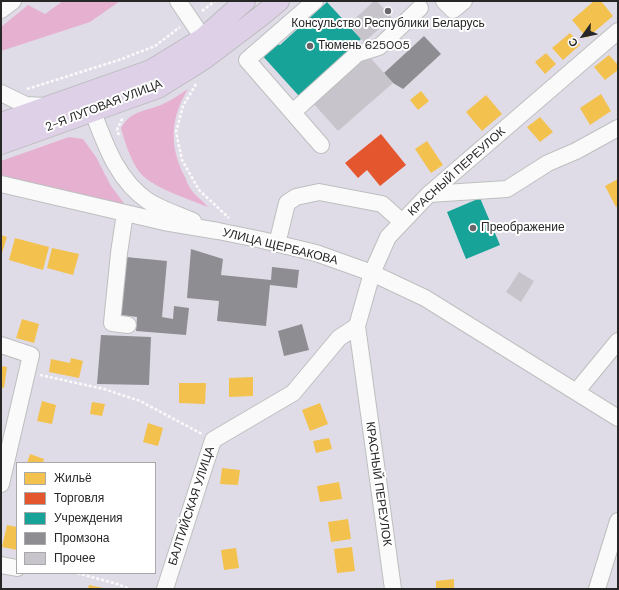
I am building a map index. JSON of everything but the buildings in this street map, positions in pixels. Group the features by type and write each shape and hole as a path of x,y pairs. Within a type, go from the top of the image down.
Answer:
{"main road":[{"name":"2-Я ЛУГОВАЯ УЛИЦА","path":"1,123 85,92 151,70 203,38 245,1"},
{"name":"2-Я ЛУГОВАЯ УЛИЦА","path":"1,144 158,88 204,60 279,1"}],"street":[{"path":"1,10 13,1"},
{"path":"178,1 203,38"},
{"path":"315,1 247,60 321,145"},
{"path":"444,1 453,10 464,1"},
{"path":"293,112 358,54 379,47 420,8"},
{"name":"КРАСНЫЙ ПЕРЕУЛОК","path":"392,589 357,326 372,273 388,237 429,194 618,31"},
{"path":"85,92 107,149 131,188 149,202 182,216 223,226"},
{"path":"5,95 26,105 46,106"},
{"path":"429,194 507,189 548,163 576,151 618,128"},
{"name":"УЛИЦА ЩЕРБАКОВА","path":"1,184 164,222 223,226 277,244 316,253 372,273 425,298 618,418"},
{"path":"277,244 287,204 296,197 319,192 382,204 402,222"},
{"path":"125,213 112,324 128,325"},
{"name":"БАЛТИЙСКАЯ УЛИЦА","path":"165,589 213,440 293,393 339,338 357,326"},
{"path":"576,392 618,341"},
{"path":"1,345 31,355 1,484"},
{"path":"597,589 618,521"},
{"path":"1,565 16,568"}],"path":[{"path":"5,95 21,88 29,90 119,60 155,46 215,1"},
{"path":"197,83 183,106 176,132 182,160 198,190 234,222 223,226"},
{"path":"119,137 117,130 122,117 127,114"},
{"path":"28,372 104,389 140,401 213,440"},
{"path":"81,574 130,589"}],"shaded area":[{"path":"63,1 120,1 90,22 1,51 1,27 28,5 45,14"},
{"path":"188,89 182,100 175,122 174,144 176,155 189,186 208,207 165,190 143,176 132,160 121,128 130,117 135,114 157,107"},
{"path":"69,137 83,139 96,157 111,186 126,206 1,176 1,161"}],"place":[{"name":"Консульство Республики Беларусь","path":"388,11"},
{"name":"Тюмень 625005","path":"310,46"},
{"name":"Преображение","path":"473,228"}]}
